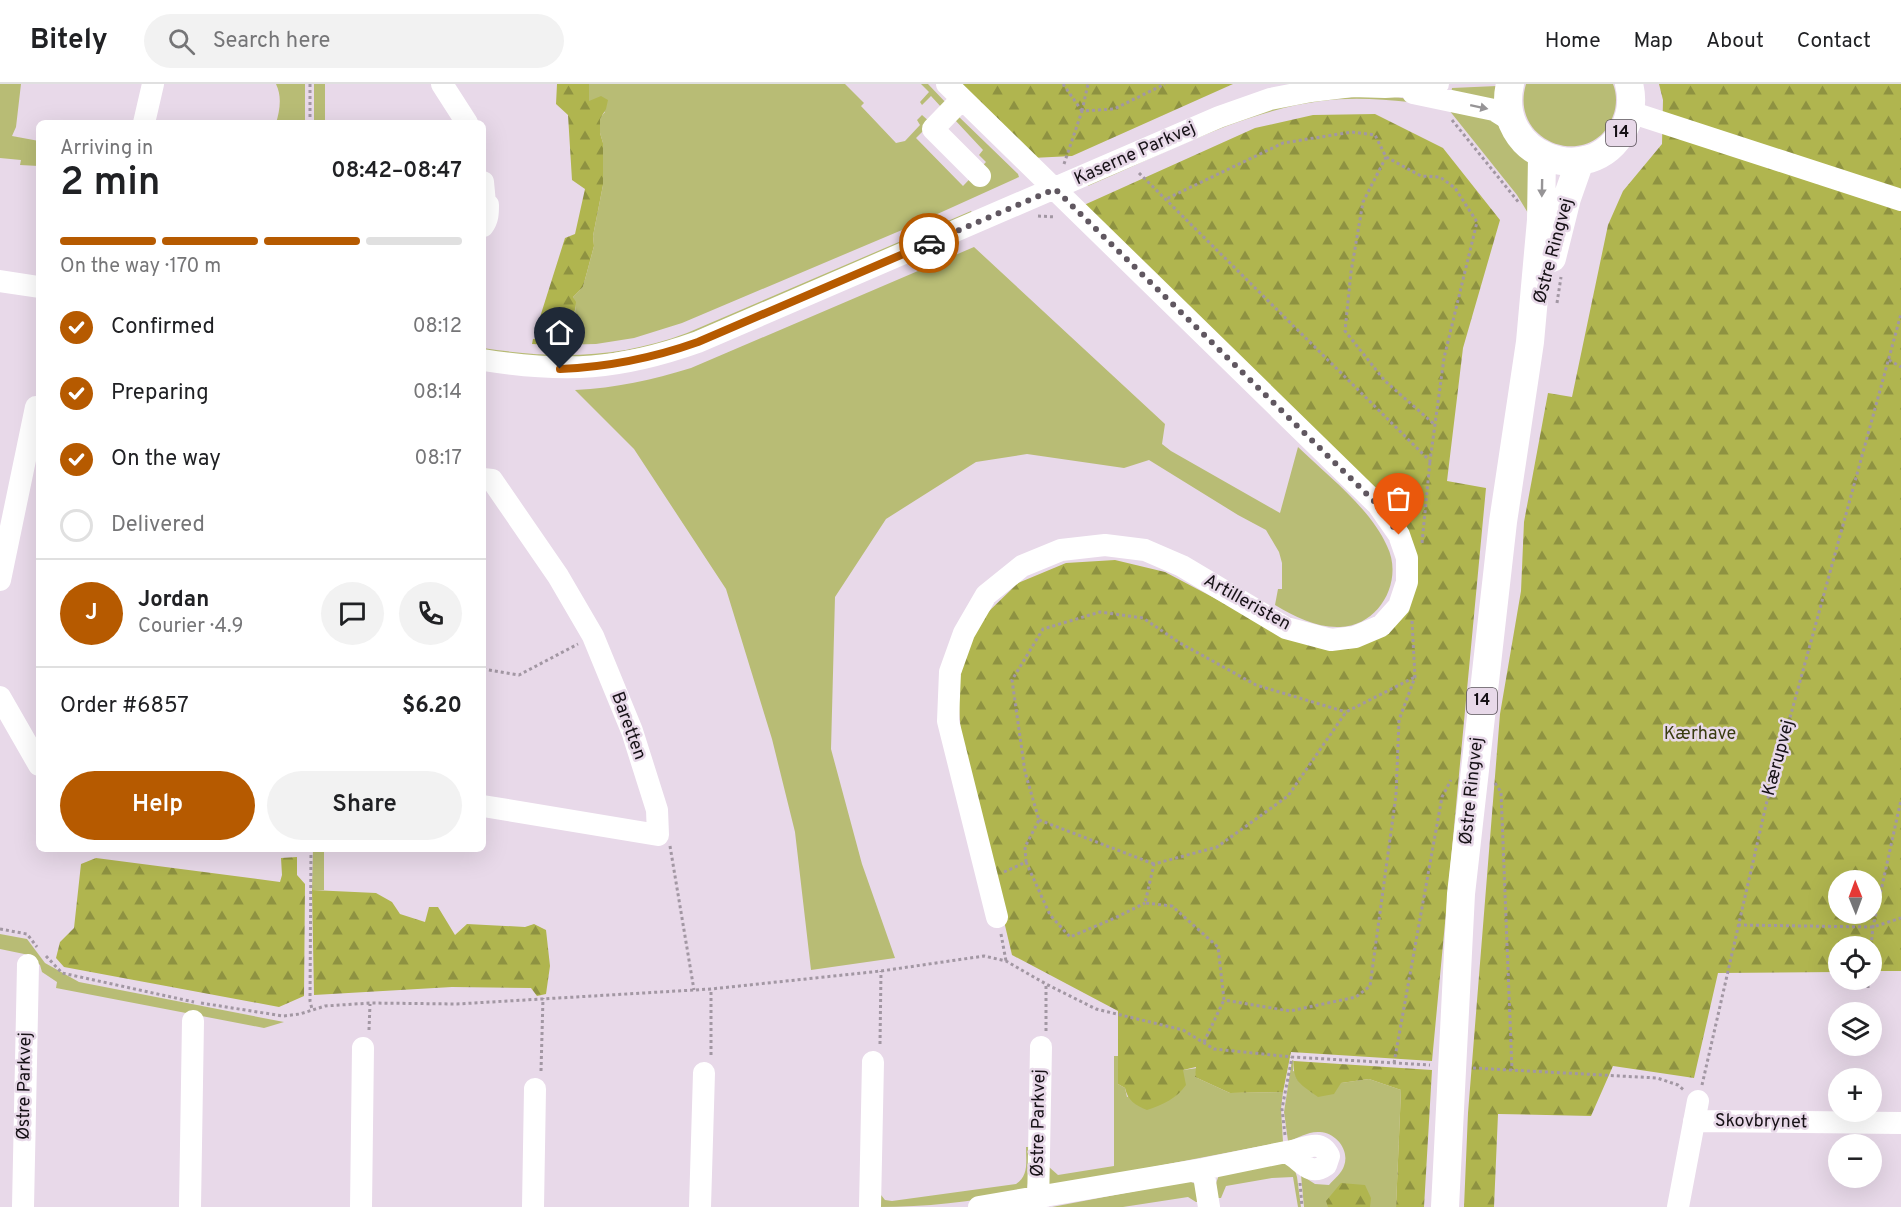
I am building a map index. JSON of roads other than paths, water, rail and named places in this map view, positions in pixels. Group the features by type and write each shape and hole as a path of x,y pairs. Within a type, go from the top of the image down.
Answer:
{"main road":[{"path":"1510,84 1508,105 1510,120 1526,145 1542,156 1554,160 1580,161"},
{"name":"14","path":"1580,161 1594,157 1612,144 1625,126 1630,112 1629,84"},
{"name":"Østre Ringvej","path":"1445,1207 1462,883 1503,522 1530,342 1541,220 1542,156"},
{"name":"Østre Ringvej","path":"1530,342 1563,215 1580,161"}],"street":[{"path":"145,120 153,84"},
{"path":"442,84 465,120"},
{"name":"Kaserne Parkvej","path":"486,360 560,369 600,367 642,360 670,352 1026,202 1054,180 1125,159 1219,117 1270,99 1352,86 1438,84"},
{"name":"Kaserne Parkvej","path":"1385,87 1494,110 1510,120"},
{"path":"955,92 933,129 980,176"},
{"name":"Artilleristen","path":"955,92 1054,180 1378,505 1399,535 1407,558 1407,582 1399,606 1381,626 1355,637 1331,640 1286,628 1182,566 1145,550 1105,545 1061,550 1022,566 986,595 964,633 950,672 948,721 997,917"},
{"path":"1630,112 1901,200"},
{"path":"486,204 488,217 486,221"},
{"path":"0,281 36,287"},
{"path":"0,580 36,407"},
{"name":"Baretten","path":"486,479 492,480 558,576 593,636 632,731 657,810 658,835 486,806"},
{"path":"0,697 36,760"},
{"name":"Østre Parkvej","path":"23,1207 28,964"},
{"path":"190,1207 193,1021"},
{"name":"Østre Parkvej","path":"1038,1203 1041,1047"},
{"path":"361,1207 363,1048"},
{"path":"870,1207 873,1062"},
{"path":"700,1207 704,1073"},
{"path":"533,1207 535,1089"},
{"name":"Skovbrynet","path":"1678,1207 1696,1111 1901,1123"},
{"name":"Østre Parkvej","path":"979,1207 1038,1203 1287,1152"},
{"path":"1203,1169 1209,1207"}],"park label":[{"name":"Kærhave","path":"1700,734"}]}
